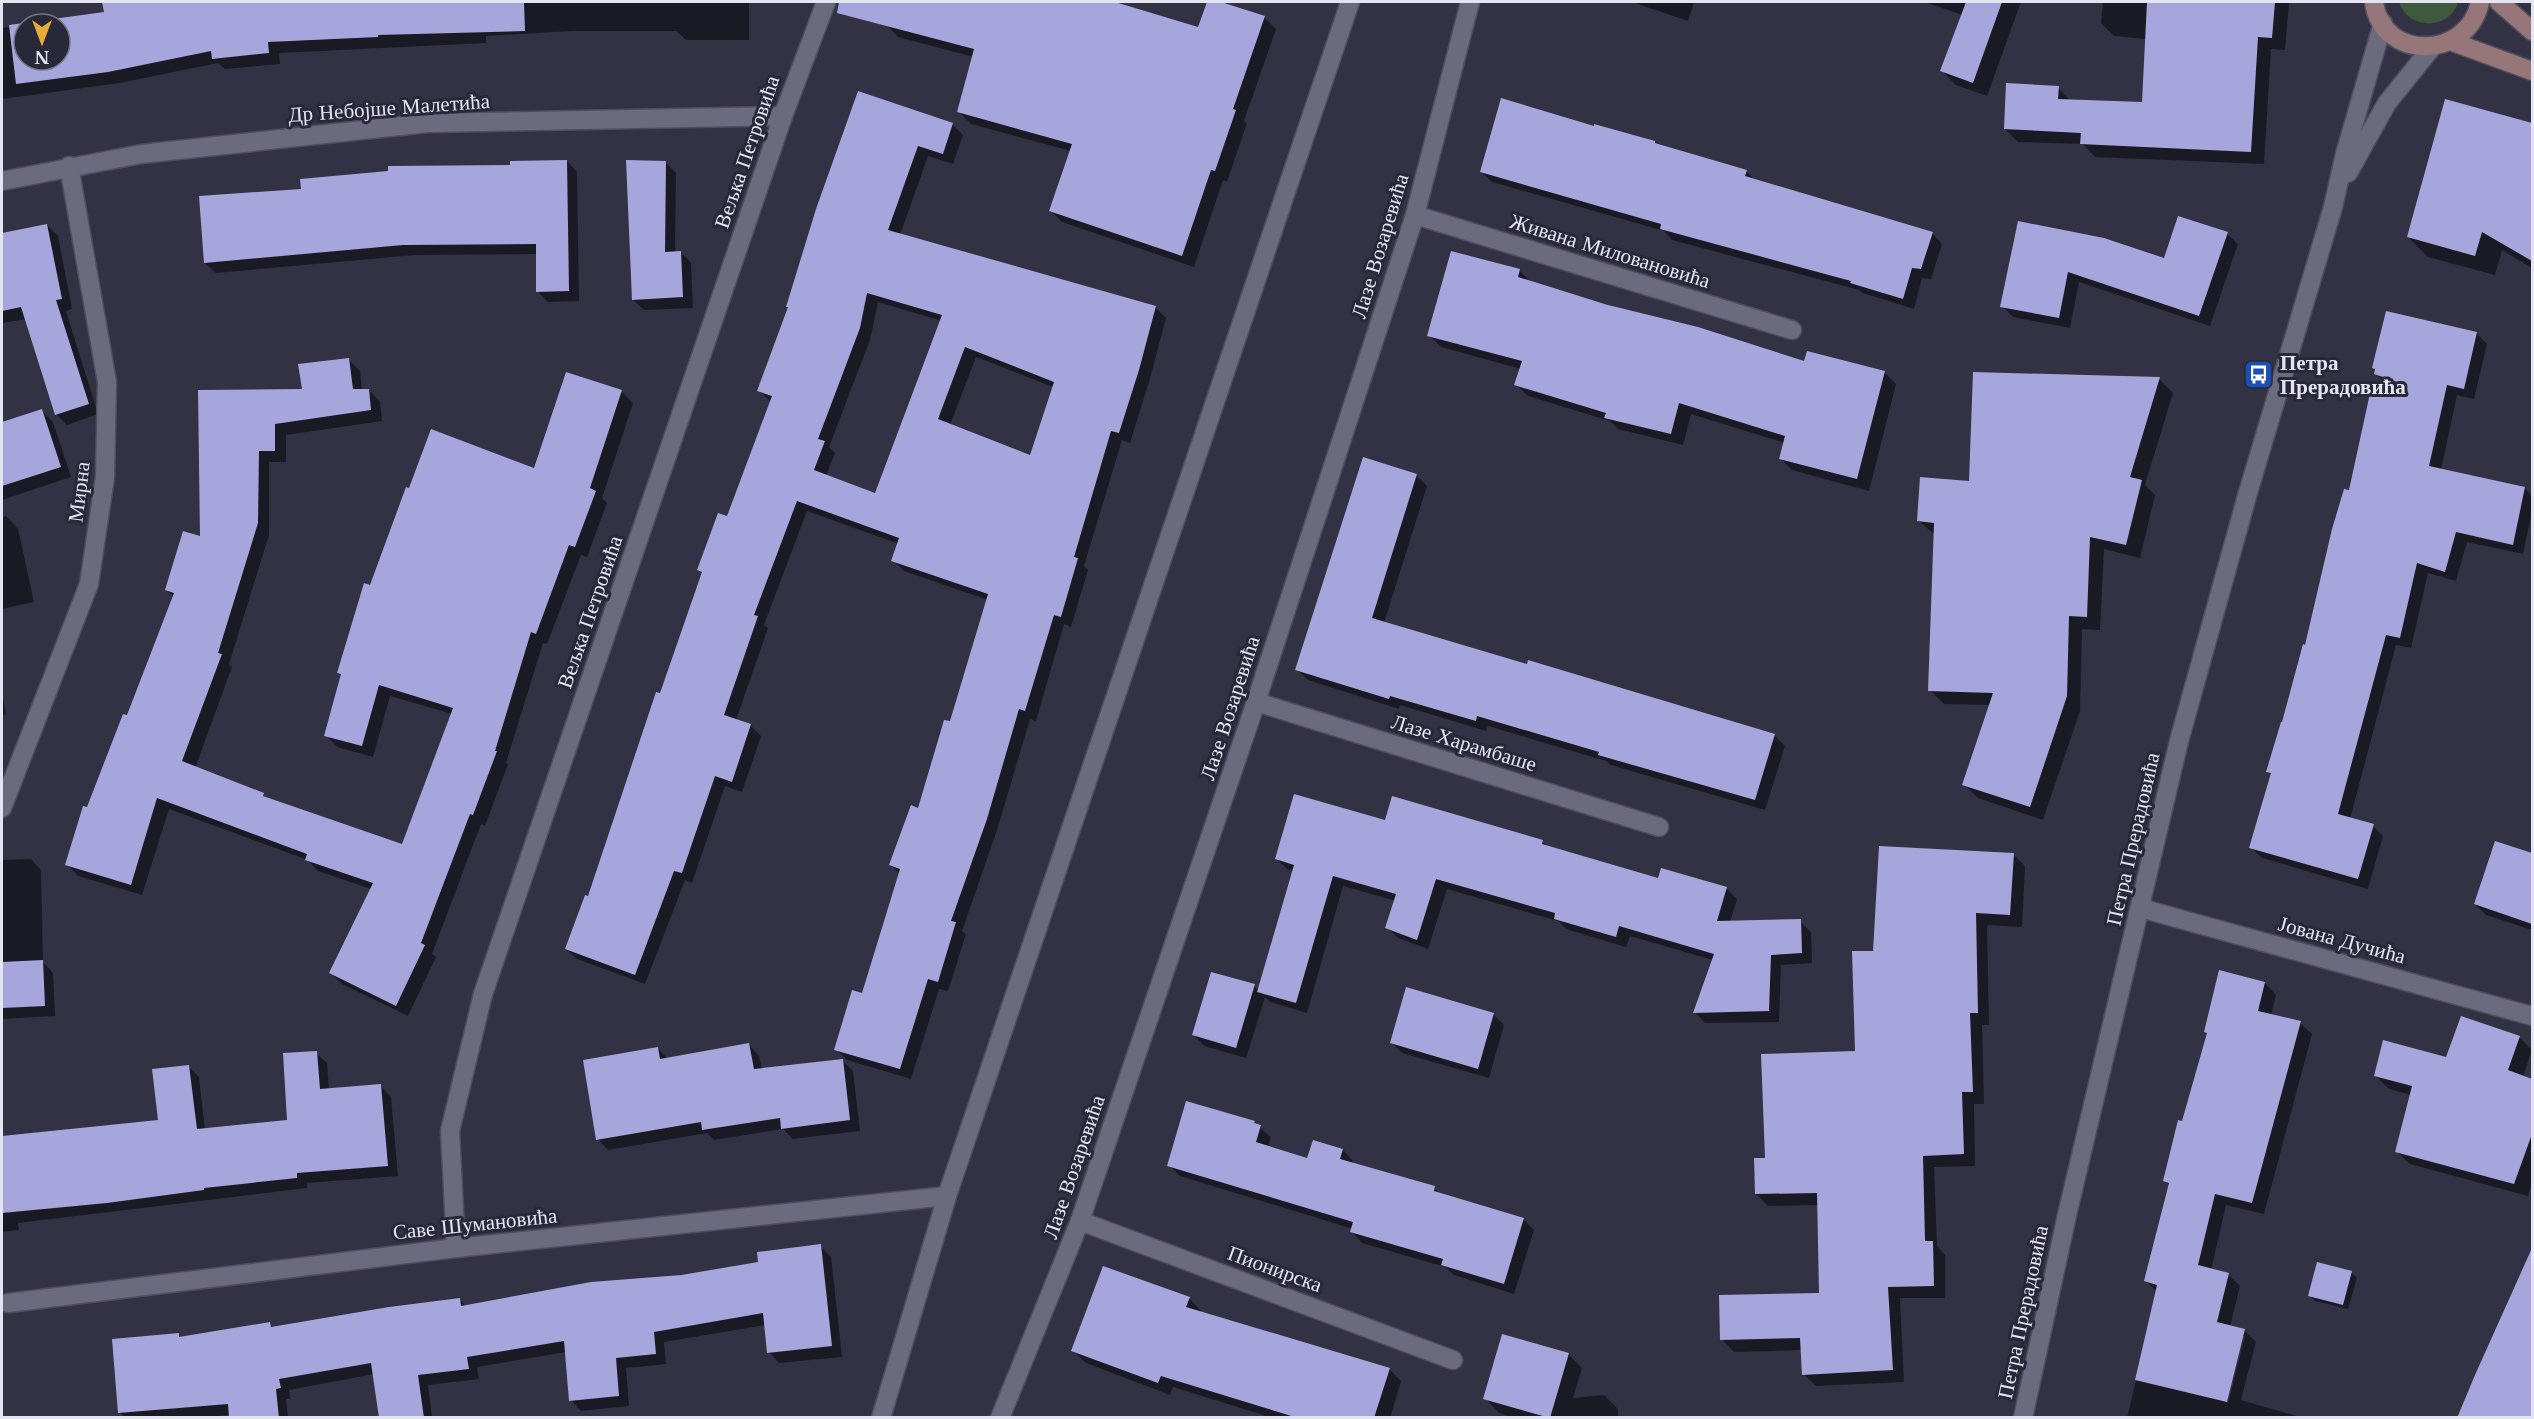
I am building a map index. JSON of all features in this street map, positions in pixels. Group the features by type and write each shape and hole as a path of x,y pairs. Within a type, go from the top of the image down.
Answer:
{"street":[{"name":"Вељка Петровића","path":"456,1248 450,1131 483,994 783,116 826,2"},
{"path":"881,1418 947,1196 1350,2"},
{"name":"Лазе Возаревића","path":"1000,1418 1080,1221 1256,702 1415,215 1470,2"},
{"path":"2374,2 2383,22 2392,34 2405,42 2423,47 2442,43 2467,29 2475,18 2480,2"},
{"path":"2499,2 2532,31"},
{"name":"Петра Прерадовића","path":"2024,1418 2067,1215 2180,741 2247,496 2333,207 2345,154 2383,22"},
{"path":"2442,43 2532,71"},
{"name":"Петра Прерадовића","path":"2333,207 2352,161 2387,103 2442,43"},
{"name":"Др Небојше Малетића","path":"2,181 69,166 141,154 428,123 783,116"},
{"name":"Мирна","path":"2,808 88,584 105,477 107,382 69,166"},
{"name":"Живана Миловановића","path":"1415,215 1792,330"},
{"name":"Лазе Харамбаше","path":"1256,702 1659,827"},
{"name":"Јована Дучића","path":"2140,908 2532,1016"},
{"name":"Саве Шумановића","path":"8,1303 456,1248 947,1196"},
{"name":"Пионирска","path":"1080,1221 1454,1360"}],"green space":[{"path":"2399,2 2458,2 2447,18 2429,23 2410,18"}],"building":[{"path":"102,2 524,2 525,31 378,35 378,37 268,42 269,53 212,59 211,51 108,72 16,84 15,72 72,72 72,16 104,12"},
{"path":"839,2 1115,2 1198,27 1207,2 1221,2 1265,16 1233,109 1236,110 1215,171 1211,170 1182,256 1049,211 1072,144 957,112 974,49 837,13"},
{"path":"1966,2 2002,2 1973,83 1940,71"},
{"path":"2147,2 2275,2 2272,38 2258,37 2251,152 2080,144 2081,133 2004,129 2006,83 2059,86 2058,99 2142,102"},
{"path":"9,25 12,25 12,50"},
{"path":"858,91 953,123 943,154 918,146 888,230 1156,306 1119,433 1111,431 1074,557 1078,558 1061,617 1054,615 1025,711 1019,709 987,819 951,921 956,922 938,982 928,979 900,1069 834,1050 852,990 862,993 900,869 889,865 911,805 918,808 944,720 950,721 988,594 891,561 899,538 797,501 754,615 758,616 724,715 751,724 732,782 715,776 682,873 674,871 635,975 565,949 585,895 588,896 656,692 660,693 702,572 697,570 718,513 727,516 772,396 757,391 788,307 786,307 816,209","holes":["867,293 942,315 875,493 814,470 825,441 818,439 860,328","965,347 1054,382 1030,455 938,419"]},
{"path":"1501,98 1594,126 1594,124 1655,141 1655,143 1747,170 1745,176 1933,232 1921,269 1912,268 1903,299 1850,283 1851,281 1660,229 1661,224 1480,172"},
{"path":"2445,99 2532,123 2532,261 2482,232 2475,256 2407,237"},
{"path":"567,160 569,291 536,292 536,244 403,245 204,263 199,196 301,189 300,179 388,171 388,166 510,165 510,161"},
{"path":"626,160 666,161 665,252 681,251 683,297 632,300"},
{"path":"2178,216 2228,232 2199,316 2068,272 2059,318 2000,307 2018,221 2104,238 2164,258"},
{"path":"47,224 62,299 56,300 89,404 55,415 21,307 2,311 2,233"},
{"path":"1451,251 1520,269 1518,277 1608,305 1698,327 1804,361 1807,351 1885,371 1857,479 1779,459 1785,436 1679,403 1671,434 1604,418 1606,413 1514,385 1522,361 1427,336"},
{"path":"2386,311 2477,332 2464,389 2447,385 2429,466 2525,487 2513,545 2456,532 2445,572 2417,563 2400,638 2386,635 2338,814 2374,824 2358,879 2249,848 2271,773 2266,772 2303,644 2305,645 2332,529 2344,489 2349,490 2372,384 2406,385 2374,374 2375,369 2372,368"},
{"path":"349,358 353,389 369,389 371,410 275,424 275,451 259,451 258,523 218,653 222,654 182,761 264,793 263,796 402,844 453,708 379,685 362,746 324,736 341,674 337,673 364,583 370,585 406,487 409,488 431,429 534,468 566,372 622,390 590,488 596,491 575,547 569,545 536,634 531,632 495,751 497,751 473,815 470,814 421,943 425,945 396,1006 329,973 373,883 305,860 307,854 157,798 131,885 65,865 83,806 87,807 123,714 127,715 174,593 165,590 183,531 200,536 198,390 302,389 298,364"},
{"path":"1973,372 2160,377 2130,477 2142,480 2126,545 2090,537 2087,617 2069,616 2067,696 2030,807 1962,785 1993,693 1928,691 1934,523 1917,521 1920,477 1969,481"},
{"path":"42,409 61,467 2,486 2,422"},
{"path":"1363,457 1417,474 1372,618 1527,664 1528,660 1775,734 1755,800 1598,755 1599,752 1477,716 1476,721 1390,696 1389,699 1295,670"},
{"path":"1294,794 1385,820 1392,796 1543,840 1542,844 1658,878 1661,868 1727,887 1717,921 1801,919 1802,953 1771,955 1769,1011 1693,1013 1714,954 1619,926 1616,937 1554,919 1555,913 1436,879 1417,940 1385,928 1396,894 1333,876 1296,1003 1257,992 1294,865 1275,859"},
{"path":"2495,841 2532,853 2532,924 2474,904"},
{"path":"1879,846 2014,853 2010,915 1976,913 1978,1013 1970,1013 1973,1092 1962,1092 1964,1154 1923,1156 1925,1241 1933,1241 1934,1286 1888,1287 1893,1370 1802,1375 1800,1338 1720,1340 1719,1295 1819,1293 1817,1193 1755,1194 1754,1158 1765,1158 1761,1054 1855,1051 1852,951 1873,951"},
{"path":"43,960 45,1006 2,1008 2,962"},
{"path":"2219,970 2265,982 2258,1011 2301,1021 2252,1203 2215,1194 2198,1265 2229,1273 2217,1322 2245,1329 2227,1402 2135,1380 2157,1285 2144,1281 2169,1183 2163,1181 2178,1120 2182,1121 2207,1033 2204,1032"},
{"path":"1211,972 1255,984 1236,1048 1192,1035"},
{"path":"1406,987 1494,1013 1478,1069 1390,1043"},
{"path":"2461,1016 2520,1036 2508,1070 2532,1079 2532,1134 2514,1184 2395,1152 2412,1086 2374,1076 2383,1040 2446,1057"},
{"path":"749,1043 754,1069 843,1059 850,1120 781,1129 780,1118 702,1130 701,1122 596,1140 583,1060 658,1047 660,1059"},
{"path":"317,1051 320,1089 381,1084 388,1166 297,1173 297,1178 204,1188 204,1190 107,1203 2,1213 2,1136 158,1120 152,1069 189,1065 197,1129 287,1120 283,1053"},
{"path":"1186,1101 1255,1121 1254,1123 1261,1125 1256,1142 1307,1158 1313,1140 1343,1149 1340,1159 1435,1186 1434,1191 1524,1218 1504,1284 1441,1265 1443,1259 1350,1232 1353,1222 1167,1166"},
{"path":"821,1244 832,1346 767,1353 763,1313 654,1332 656,1354 616,1358 619,1396 569,1401 564,1341 467,1357 469,1369 418,1375 424,1418 379,1418 371,1363 279,1379 281,1388 276,1389 279,1418 229,1418 228,1404 118,1413 112,1339 179,1333 179,1337 270,1322 271,1327 389,1307 460,1298 461,1306 591,1282 681,1275 758,1262 757,1252"},
{"path":"2532,1248 2532,1418 2457,1418 2475,1375"},
{"path":"2317,1262 2352,1271 2343,1305 2308,1296"},
{"path":"1103,1266 1190,1297 1186,1307 1390,1368 1374,1418 1298,1418 1161,1376 1158,1383 1071,1351"},
{"path":"1502,1334 1569,1353 1550,1418 1483,1399"}],"place":[{"name":"Петра Прерадовића","path":"2259,375"}]}
